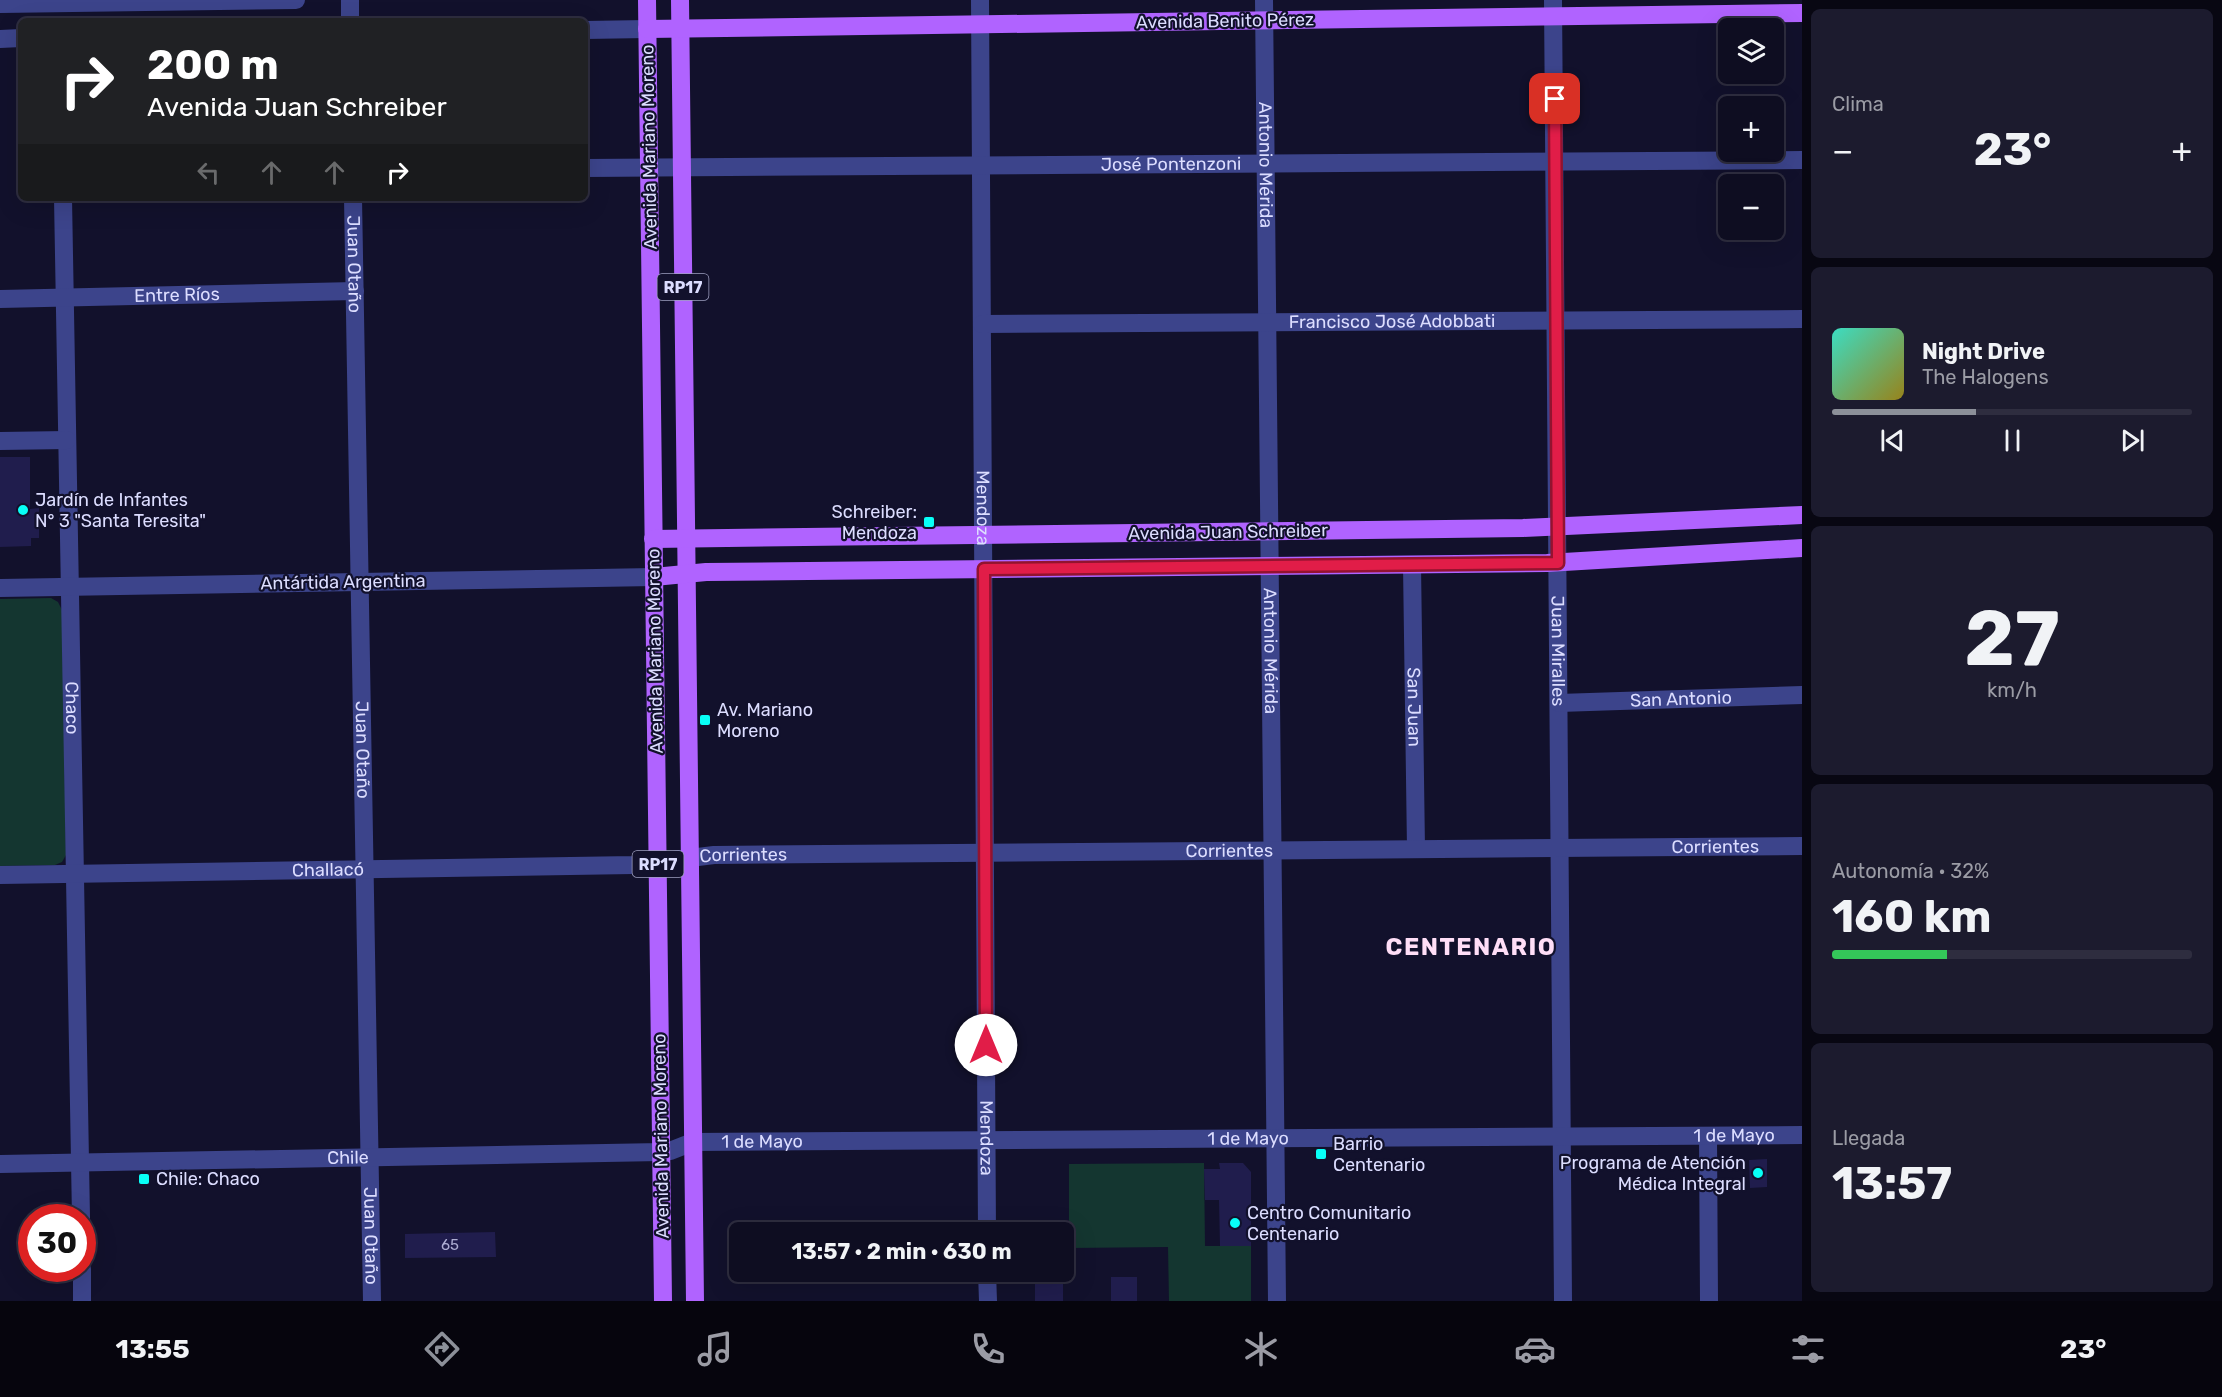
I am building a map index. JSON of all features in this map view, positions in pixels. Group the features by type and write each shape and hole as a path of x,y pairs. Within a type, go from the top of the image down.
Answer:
{"main road":[{"name":"Avenida Mariano Moreno","path":"647,0 663,1301"},
{"name":"Avenida Mariano Moreno","path":"680,0 695,1301"},
{"name":"Avenida Benito Pérez","path":"647,29 1264,21 1554,8 1802,13"},
{"name":"Avenida Juan Schreiber","path":"653,539 1558,527 1802,515"},
{"name":"Avenida Juan Schreiber","path":"687,574 701,572 1558,563 1802,548"},
{"name":"Antártida Argentina","path":"654,577 687,574"}],"street":[{"path":"0,4 60,8 296,0"},
{"path":"350,0 350,18"},
{"name":"Mendoza","path":"980,0 987,1222"},
{"name":"Antonio Mérida","path":"1264,0 1276,1301"},
{"name":"Juan Miralles","path":"1554,8 1563,1301"},
{"path":"588,30 647,29"},
{"path":"0,39 18,38"},
{"name":"José Pontenzoni","path":"588,168 1802,160"},
{"name":"Chaco","path":"63,201 81,1204"},
{"name":"Juan Otaño","path":"353,201 372,1301"},
{"name":"Entre Ríos","path":"0,299 355,291"},
{"name":"Francisco José Adobbati","path":"982,324 1802,319"},
{"path":"0,441 67,440"},
{"name":"San Juan","path":"1412,565 1416,849"},
{"name":"Antártida Argentina","path":"0,588 654,577"},
{"name":"San Antonio","path":"1559,703 1802,695"},
{"name":"Corrientes","path":"657,861 690,856 1802,846"},
{"name":"Challacó","path":"0,875 633,865 657,861"},
{"name":"1 de Mayo","path":"693,1142 1802,1135"},
{"path":"1708,1136 1709,1301"},
{"name":"Chile","path":"0,1164 661,1152 693,1142"},
{"path":"82,1282 82,1301"},
{"path":"987,1282 988,1301"}],"green space":[{"path":"51,598 58,602 62,610 66,855 62,862 55,865 0,866 0,599"},
{"path":"1204,1163 1205,1246 1251,1246 1251,1301 1169,1301 1168,1247 1074,1248 1074,1222 1069,1222 1069,1164"}],"building":[{"name":"Jardín de Infantes N° 3 \"Santa Teresita\"","path":"0,457 30,457 30,509 39,508 39,538 31,538 31,546 0,547"},
{"name":"Programa de Atención Médica Integral","path":"1767,1159 1767,1187 1750,1188 1749,1160"},
{"name":"Centro Comunitario Centenario","path":"1219,1163 1243,1163 1251,1172 1251,1246 1220,1246 1219,1200 1205,1200 1204,1169 1220,1169"},
{"path":"495,1232 496,1257 405,1258 405,1234"},
{"path":"1111,1277 1137,1277 1137,1301 1111,1301"},
{"path":"1035,1282 1063,1282 1063,1301 1035,1301"}],"place":[{"name":"Jardín de Infantes N° 3 \"Santa Teresita\"","path":"23,510"},
{"name":"Schreiber: Mendoza","path":"929,522"},
{"name":"Av. Mariano Moreno","path":"705,720"},
{"name":"Barrio Centenario","path":"1321,1154"},
{"name":"Programa de Atención Médica Integral","path":"1758,1173"},
{"name":"Chile: Chaco","path":"144,1179"},
{"name":"Centro Comunitario Centenario","path":"1235,1223"}],"district":[{"name":"CENTENARIO","path":"1471,947"}],"route":[{"path":"986,1045 984,569 1558,563 1555,99"}]}
